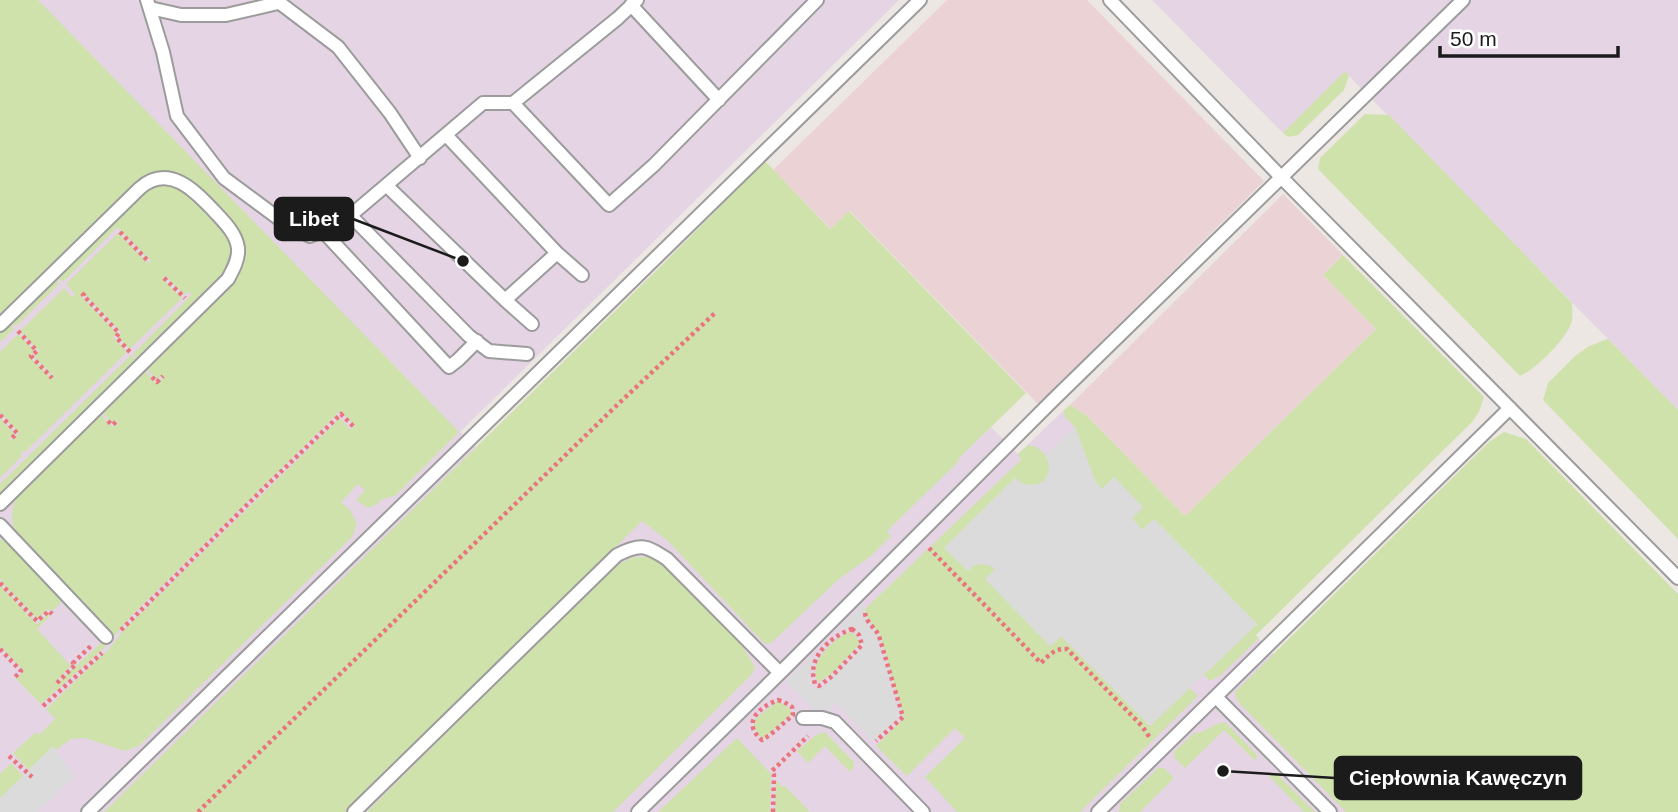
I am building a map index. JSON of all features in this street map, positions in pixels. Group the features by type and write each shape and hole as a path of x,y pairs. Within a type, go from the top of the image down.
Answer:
{"lane":[{"path":"513,103 609,205 654,165 817,0"},
{"path":"88,812 920,0"},
{"path":"1110,0 1678,578"},
{"path":"638,812 1051,402 1463,0"},
{"path":"148,4 181,15 226,15 277,2 338,47 390,113 420,158"},
{"path":"148,4 163,52 177,116 224,178 286,224 310,236 351,216 482,103 513,103 634,3 719,100"},
{"path":"446,135 557,253 582,275"},
{"path":"0,325 140,188 155,180 169,179 194,190 234,236 238,249 235,267 228,279 0,504"},
{"path":"387,186 532,324"},
{"path":"351,216 469,336 489,351 527,354"},
{"path":"322,230 449,367 477,341"},
{"path":"505,300 557,253"},
{"path":"1098,812 1510,408"},
{"path":"0,525 105,640"},
{"path":"354,812 617,555 631,547 650,547 667,559 779,673"},
{"path":"1216,697 1331,812"},
{"path":"803,718 822,718 835,722 923,812"}],"path":[{"path":"164,278 185,298"},
{"path":"85,292 83,295 119,333 116,337 135,357"},
{"path":"198,812 716,312"},
{"path":"17,330 37,351 31,356 52,378"},
{"path":"120,631 341,414 354,427"},
{"path":"0,415 17,433 10,440"},
{"path":"926,545 1041,663 1052,652 1060,648 1067,649 1142,726 1153,741"},
{"path":"0,581 37,621 49,611 52,614"},
{"path":"865,606 865,616 879,636 903,717 872,745"},
{"path":"852,629 862,641 862,645 819,686 815,684 813,671 818,654 833,639 852,629"},
{"path":"57,683 75,665 73,663 105,640"},
{"path":"43,706 105,640"},
{"path":"0,649 22,671 15,677"},
{"path":"778,700 792,707 793,715 762,740 753,728 755,715 767,704 778,700"},
{"path":"773,812 772,771 816,730"},
{"path":"9,756 32,777"}],"shaded area":[{"path":"38,0 899,0 460,432 482,453 908,506 991,427 1018,454 1063,411 1256,636 1430,812 0,812 0,46 42,4"},
{"path":"947,0 1087,0 1264,181 1038,404 850,211 831,229 773,170"},
{"path":"1152,0 1678,0 1678,410 1345,72 1283,133"},
{"path":"1283,194 1343,255 1323,275 1376,329 1185,516 1086,415 1070,405"},
{"path":"1075,427 1096,483 1102,489 1114,477 1143,507 1132,518 1142,530 1154,519 1257,624 1150,726 1062,636 1050,646 985,579 995,569 981,563 968,571 944,548 1015,478 1023,484 1031,485 1044,481 1050,469 1045,455"},
{"path":"864,605 867,623 877,636 900,716 873,742 836,703 830,708 833,711 831,712 824,708 815,710 786,681 813,655 809,680 813,688 824,686 863,647 863,639 854,629 837,631"},
{"path":"53,746 74,777 37,812 0,812 0,798"}],"green space":[{"path":"0,0 38,0 459,432 396,495 368,508 356,500 365,490 358,484 341,502 349,509 357,523 352,537 139,746 125,751 85,738 71,739 56,750 53,747 29,770 13,753 36,732 39,735 55,719 46,709 340,418 351,430 355,425 340,411 131,616 105,647 41,704 16,679 24,671 0,646 0,585 37,624 48,614 50,616 37,629 71,666 56,684 112,633 15,534 12,513 19,493 99,413 113,427 118,422 116,420 113,424 101,411 144,370 157,384 164,377 162,375 157,380 146,368 156,361 234,280 241,270 243,249 236,229 208,196 189,179 170,173 157,175 0,317"},
{"path":"1345,71 1349,76 1344,90 1298,135 1288,137 1283,133"},
{"path":"1365,114 1389,115 1572,303 1572,320 1565,335 1551,352 1527,372 1520,376 1318,169 1320,158"},
{"path":"765,161 830,229 849,211 1026,393 887,531 891,536 871,556 839,579 771,643 765,644 667,540 642,521 345,812 104,812 666,261"},
{"path":"164,184 183,188 227,231 234,248 232,262 220,281 0,495 0,484 131,355 136,358 133,354 192,294 188,292 185,295 165,276 162,278 182,298 130,349 118,337 121,332 84,292 81,296 117,333 113,337 127,352 20,454 22,456 0,478 0,418 15,434 10,441 19,433 0,413 0,352 18,334 35,351 30,357 52,378 34,357 39,351 20,331 64,288 72,297 75,294 66,284 118,233 148,263 151,261 117,227 63,282 58,278 56,280 59,284 16,326 14,324 14,329 0,342 0,331 147,189"},
{"path":"1343,255 1484,397 1472,422 1256,635 1259,638 1221,675 1210,681 1204,675 1257,624 1155,520 1143,531 1132,518 1143,508 1114,478 1102,489 1096,483 1075,427 1063,411 1070,405 1086,415 1185,516 1376,329 1323,275"},
{"path":"1608,339 1678,410 1678,539 1543,400 1548,383 1575,356 1589,346"},
{"path":"1504,432 1526,439 1678,594 1678,812 1346,812 1236,698 1235,692 1489,442"},
{"path":"1028,445 1044,453 1048,461 1047,476 1034,485 1023,484 973,566 985,565 996,569 986,579 1050,646 1061,636 1150,726 1190,688 1198,696 1080,812 957,812 925,777 965,738 955,728 907,776 876,746 904,718 880,635 867,618 865,609 1021,460 1018,454"},
{"path":"0,539 9,543 60,596 61,603 52,611 48,609 37,619 1,582"},
{"path":"634,557 649,557 667,565 741,644 755,667 751,675 613,812 367,812 565,615 619,564"},
{"path":"850,632 856,635 859,645 831,674 819,682 816,679 816,670 821,656 834,642"},
{"path":"776,702 786,705 791,714 764,738 758,735 754,720"},
{"path":"1225,722 1257,755 1255,761 1224,730 1185,768 1175,758 1174,752 1194,733"},
{"path":"825,732 854,762 850,772 825,746 808,763 797,751 816,735"},
{"path":"737,738 771,774 770,812 658,812"},
{"path":"11,763 23,776 0,798 0,774"},
{"path":"1158,768 1164,768 1174,778 1140,812 1119,812 1120,804"},
{"path":"1276,773 1315,812 1304,812 1268,775"},
{"path":"776,780 782,787 784,785 810,812 777,812"}],"place":[{"name":"Libet","path":"463,261"},
{"name":"Ciepłownia Kawęczyn","path":"1223,771"}]}
